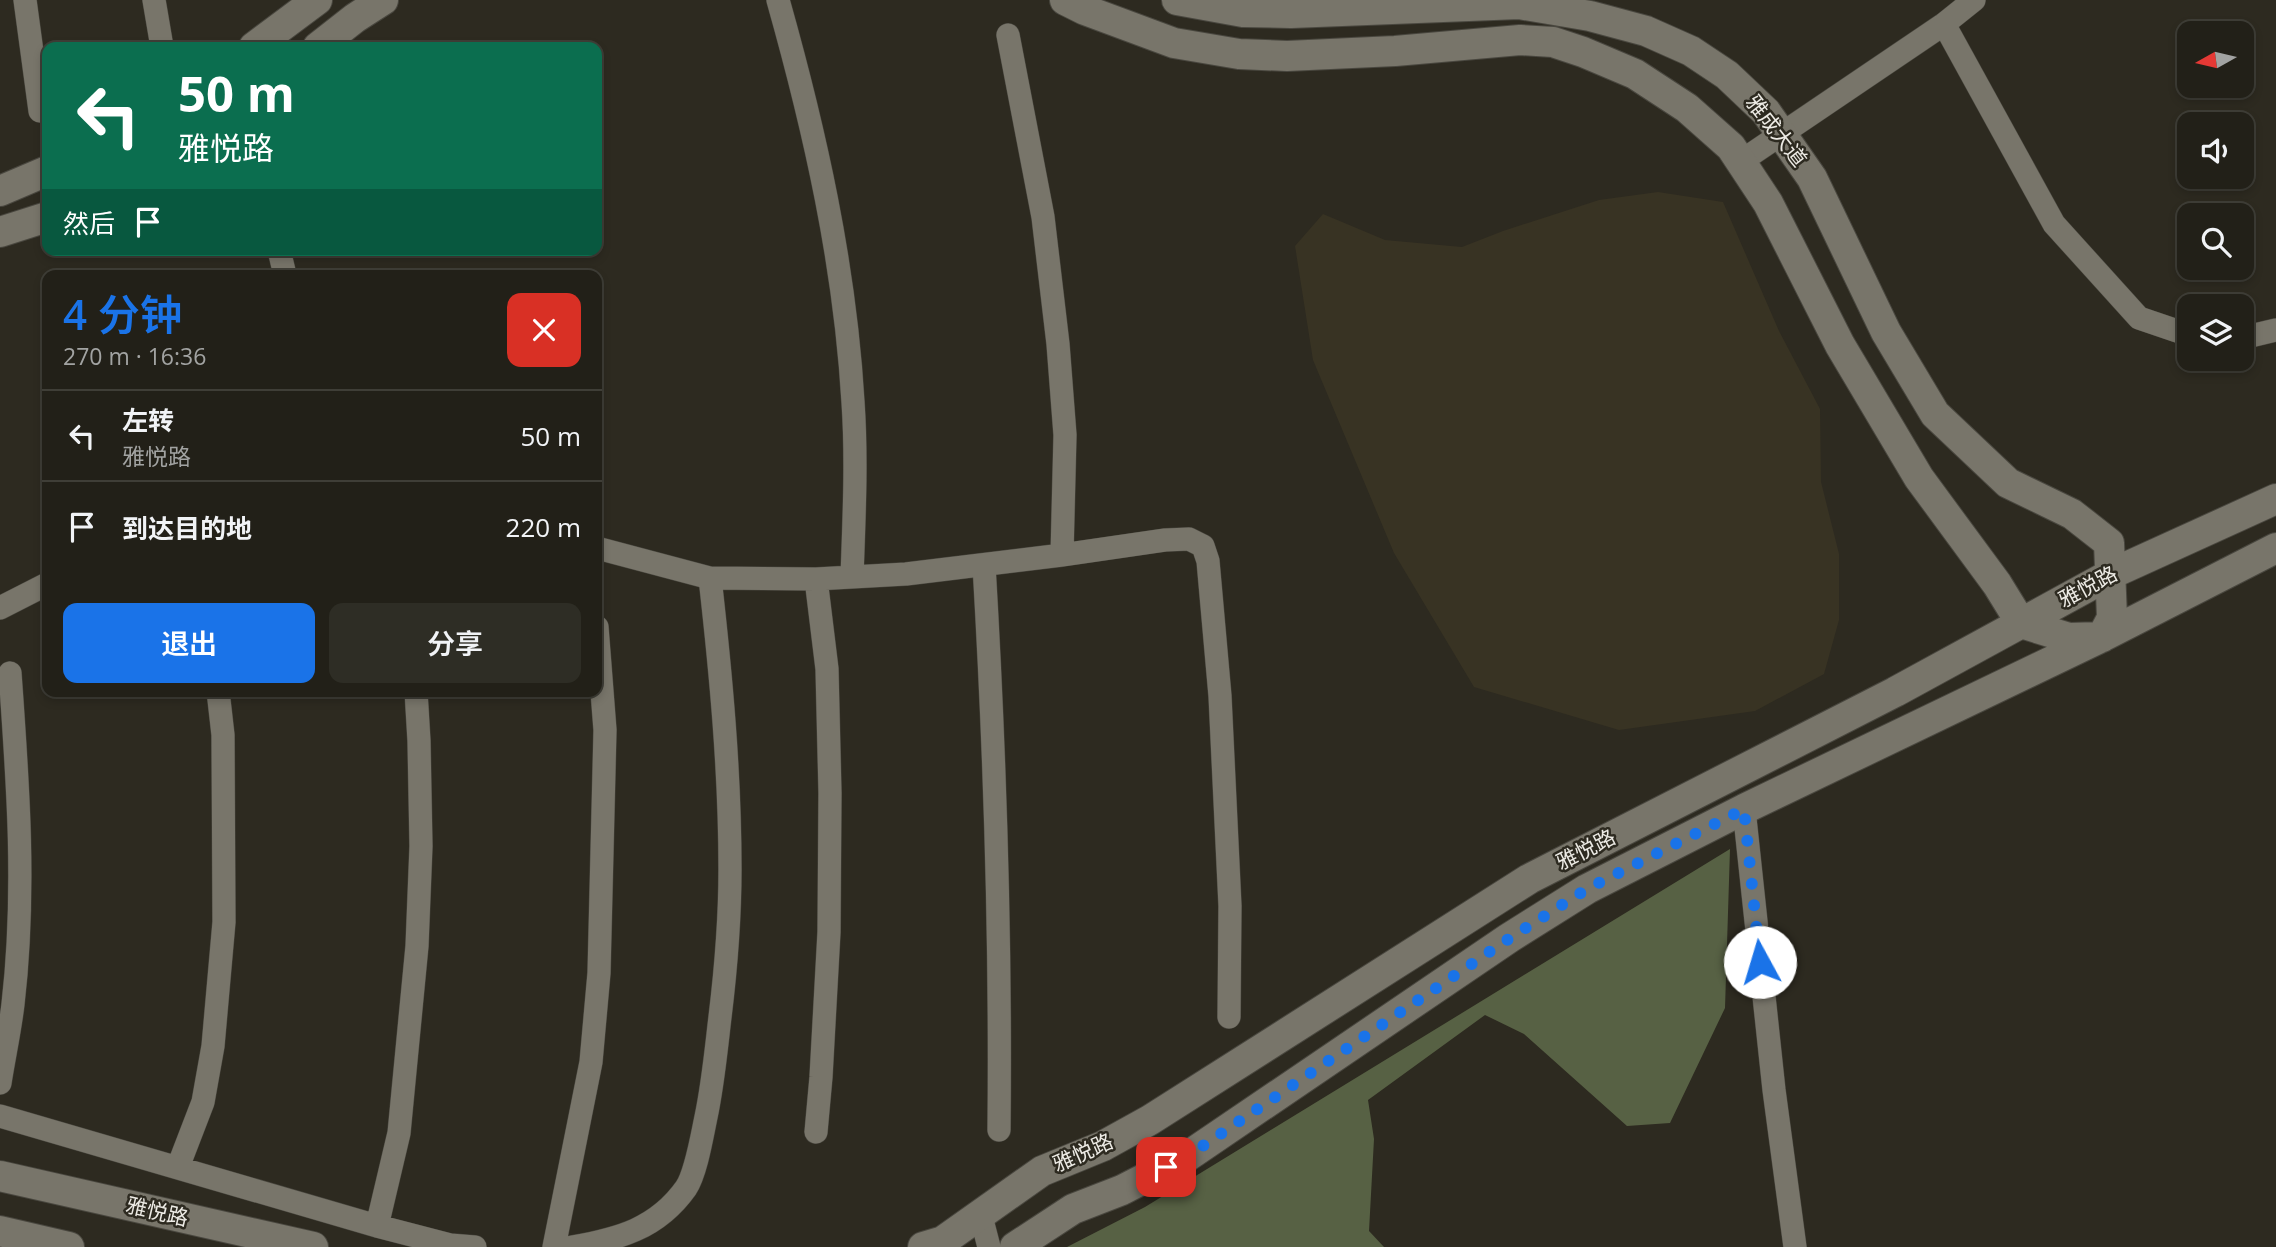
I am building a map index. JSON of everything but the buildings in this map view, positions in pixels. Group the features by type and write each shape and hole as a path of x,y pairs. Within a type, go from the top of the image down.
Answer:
{"street":[{"path":"25,0 40,111"},
{"path":"154,0 161,42"},
{"path":"261,42 317,0"},
{"path":"324,42 383,0"},
{"path":"778,0 798,71 830,209 844,310 853,402 855,492 852,577"},
{"path":"1065,0 1174,43 1239,54 1287,56 1395,51 1520,40 1553,43 1583,52 1635,74 1687,108 1731,147 1768,203 1840,345 1919,478 1997,583 2021,623 2069,638 2102,637"},
{"name":"雅成大道","path":"1177,0 1255,12 1291,13 1519,4 1556,5 1646,30 1691,51 1727,75 1766,112 1812,178 1886,332 1935,414 2008,483 2072,514 2109,543 2112,618 2102,637"},
{"path":"1740,162 1974,0"},
{"path":"1553,43 1556,5"},
{"path":"1944,23 2054,224 2139,318 2177,331"},
{"path":"1008,35 1042,217 1058,344 1065,435 1062,555"},
{"path":"0,191 42,173"},
{"path":"0,232 42,219"},
{"path":"2254,335 2276,330"},
{"name":"雅悦路","path":"923,1247 943,1241 1042,1171 1103,1146 1150,1120 1529,879 1895,692 2111,574 2276,499"},
{"path":"602,549 710,579 816,579 906,574 1165,540 1189,539 1203,546 1208,561 1220,696 1230,906 1229,1017"},
{"name":"雅悦路","path":"1015,1247 1073,1209 1122,1190 1188,1156 1498,946 1587,889 1744,809 2102,637 2276,548"},
{"path":"984,565 994,744 1000,995 999,1130"},
{"path":"572,1247 635,1232 665,1212 687,1186 699,1149 712,1086 725,973 730,870 719,651 710,579"},
{"path":"816,579 827,670 830,793 828,945 816,1132"},
{"path":"0,608 42,587"},
{"path":"0,1083 13,1004 20,900 20,812 10,673"},
{"path":"554,1247 591,1062 598,973 605,730 602,691"},
{"path":"178,1167 205,1091 213,1046 224,922 222,735 219,697"},
{"path":"377,1226 399,1133 417,946 421,846 416,697"},
{"path":"1744,809 1774,1090 1795,1247"},
{"path":"0,1116 377,1226 450,1245 475,1247"},
{"name":"雅悦路","path":"0,1176 313,1247"},
{"path":"981,1216 989,1247"},
{"path":"0,1231 69,1247"}],"shaded area":[{"path":"1658,192 1723,202 1779,331 1820,409 1821,482 1839,554 1839,620 1824,674 1755,711 1619,730 1474,687 1394,553 1313,360 1295,246 1323,214 1385,240 1462,247 1599,200"}],"green space":[{"path":"1730,849 1725,1008 1670,1123 1627,1126 1524,1034 1485,1015 1368,1100 1374,1139 1369,1231 1384,1247 1067,1247 1145,1207"}],"route":[{"path":"1166,1167 1188,1156 1587,889 1744,809 1760,962"}]}
